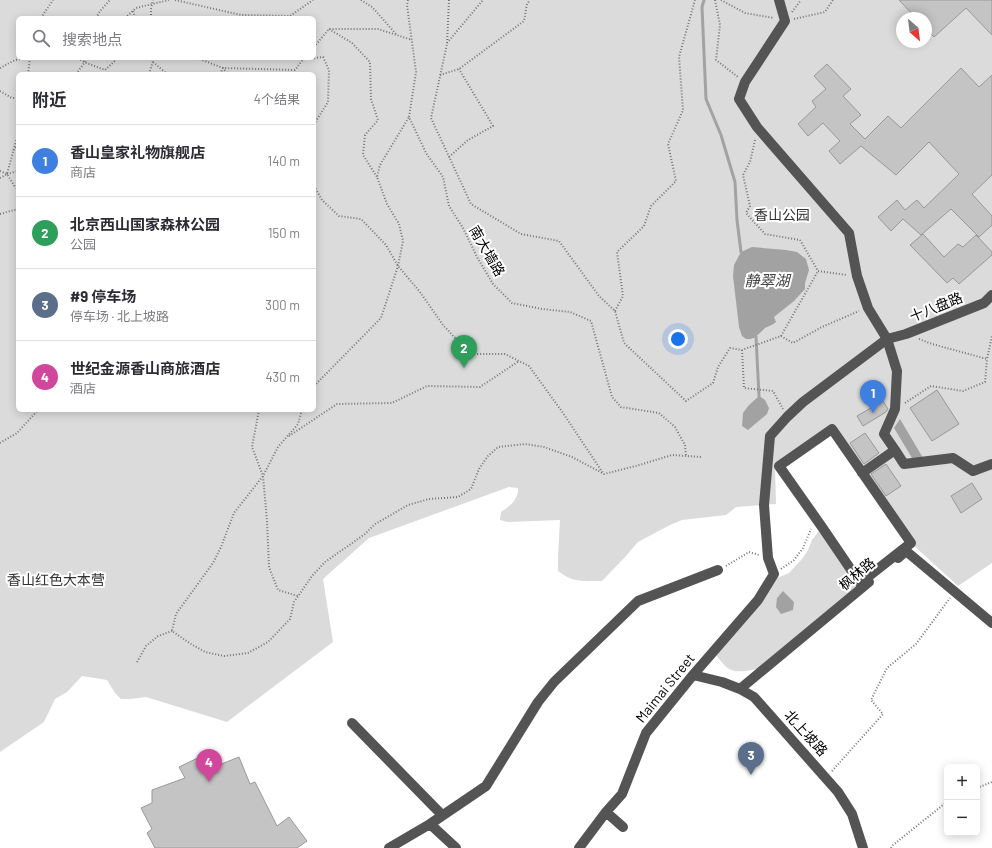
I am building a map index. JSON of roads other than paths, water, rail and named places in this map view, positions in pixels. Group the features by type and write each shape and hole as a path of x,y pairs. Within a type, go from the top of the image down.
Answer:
{"street":[{"path":"779,0 785,21 745,82 739,99 757,127 849,233 857,276 868,308 886,339 897,371 895,409 884,434 904,464 953,458 973,471 992,464"},
{"name":"十八盘路","path":"886,339 906,334 984,303 992,295"},
{"name":"Maimai Street","path":"578,848 622,794 646,733 693,675 758,600 774,574 768,558 764,505 770,436 787,417 804,402 886,339"},
{"path":"832,429 862,473 911,543 860,583 779,466 832,429"},
{"path":"862,473 895,450"},
{"name":"枫林路","path":"740,689 906,551 992,623"},
{"path":"389,848 430,824 486,786 538,702 554,682 638,601 718,570"},
{"name":"北上坡路","path":"693,675 722,682 740,689 754,697 838,792 852,814 863,848"},
{"path":"352,723 442,815"},
{"path":"606,812 624,827"},
{"path":"430,824 456,848"}],"water":[{"name":"静翠湖","path":"752,247 797,252 806,259 809,270 805,283 805,289 794,301 774,317 776,322 765,328 754,338 746,339 742,336 739,327 733,276 734,265 741,252"},
{"path":"759,396 765,400 769,408 767,414 748,430 742,426 743,413"},
{"path":"900,419 923,458 912,458 894,428"},
{"path":"783,591 794,602 793,610 781,614 776,607 777,598"}],"waterway":[{"path":"704,0 702,7 706,99 721,135 735,182 737,220 741,252"},
{"path":"756,337 759,396"}],"place":[{"name":"北京西山国家森林公园","path":"464,368"},
{"name":"香山皇家礼物旗舰店","path":"873,413"},
{"name":"#9 停车场","path":"751,775"},
{"name":"世纪金源香山商旅酒店","path":"209,782"}],"park label":[{"name":"香山公园","path":"782,215"},
{"name":"香山红色大本营","path":"56,580"}]}
